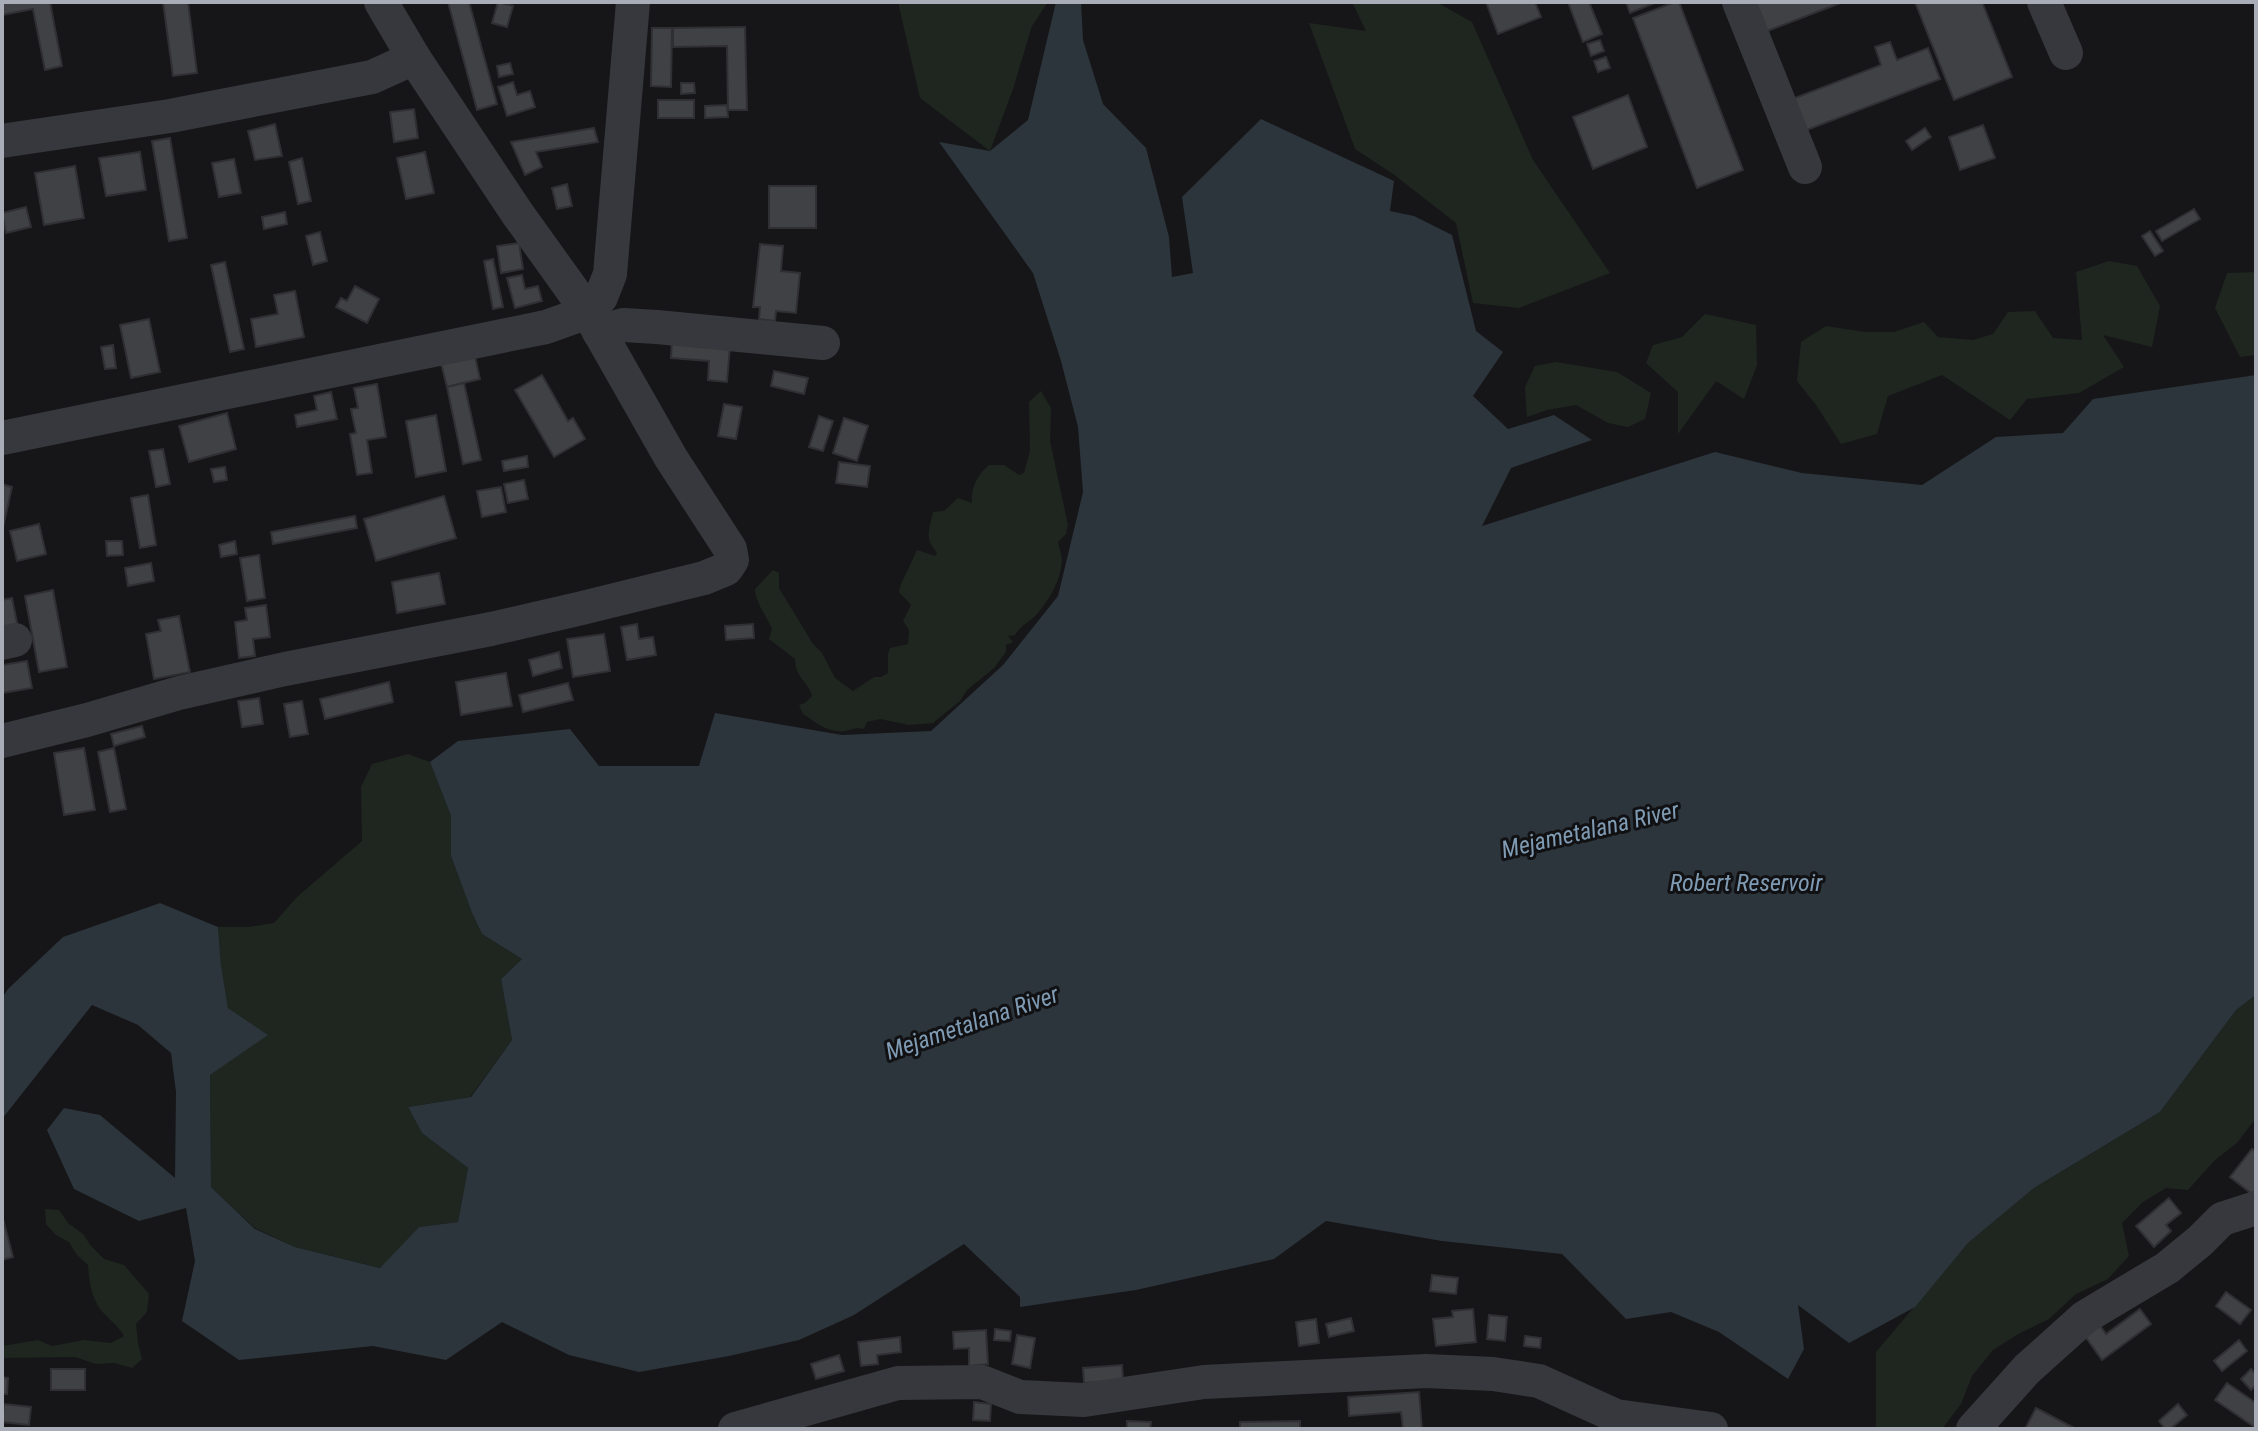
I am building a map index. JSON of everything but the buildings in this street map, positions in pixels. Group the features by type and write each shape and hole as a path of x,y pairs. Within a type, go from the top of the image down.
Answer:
{"street":[{"path":"2,741 179,693 491,629 704,578 726,569 732,560 730,549 671,458 594,322 517,213 414,58 381,2"},
{"path":"594,322 610,274 633,2"},
{"path":"1739,2 1805,167"},
{"path":"2044,2 2066,53"},
{"path":"2,141 170,116 372,77 414,58"},
{"path":"2,438 546,327 594,322 823,343"},
{"path":"1973,1429 2027,1369 2085,1317 2167,1268 2222,1219 2256,1208"},
{"path":"735,1429 898,1383 982,1382 1020,1397 1084,1400 1204,1382 1426,1371 1493,1374 1539,1381 1616,1416 1711,1429"}],"shaded area":[{"path":"898,2 1048,2 1032,26 990,151 920,98"},
{"path":"1352,2 1436,2 1472,22 1533,160 1610,273 1519,308 1473,303 1456,223 1355,149 1309,23 1366,31"},
{"path":"2109,261 2137,266 2160,306 2152,347 2103,335 2124,367 2079,393 2027,399 2010,420 1942,375 1888,396 1877,434 1841,444 1797,381 1801,342 1826,326 1865,332 1894,332 1924,322 1938,337 1973,340 1993,334 2008,312 2035,311 2053,338 2082,340 2076,272"},
{"path":"2256,272 2256,355 2240,357 2215,308 2227,273"},
{"path":"1705,314 1756,325 1757,365 1744,399 1716,381 1678,434 1678,392 1646,363 1653,345 1682,337"},
{"path":"1556,362 1617,372 1651,393 1645,419 1628,427 1608,423 1576,405 1527,417 1525,387 1535,366"},
{"path":"1041,391 1051,408 1050,441 1068,525 1066,534 1058,542 1062,560 1060,575 1042,607 1015,635 1008,636 1013,642 1006,645 1006,652 994,668 933,723 909,725 880,719 867,722 864,729 838,731 822,726 803,714 799,705 812,696 797,671 795,659 769,639 772,629 759,605 755,589 773,570 779,573 779,588 813,644 822,653 835,678 853,691 874,677 888,673 890,648 908,644 909,630 903,621 911,605 899,592 901,584 917,550 935,556 937,553 929,538 933,512 944,511 958,498 972,503 976,482 989,465 1004,465 1019,475 1024,473 1030,451 1029,402"},
{"path":"408,754 430,762 451,816 451,856 482,934 522,959 501,979 512,1040 470,1097 408,1107 422,1133 468,1168 458,1222 419,1227 381,1268 295,1247 255,1228 211,1187 210,1075 267,1035 228,1008 218,927 274,923 297,897 362,841 361,787 372,764"},
{"path":"2256,995 2256,1118 2237,1143 2215,1160 2188,1190 2166,1188 2143,1202 2122,1223 2129,1256 2108,1279 2076,1294 2049,1319 1993,1350 1972,1376 1961,1404 1942,1429 1876,1429 1876,1352 1968,1243 2034,1188 2160,1112 2236,1010"},
{"path":"45,1209 59,1210 104,1259 124,1265 149,1294 147,1312 136,1324 142,1359 132,1368 114,1363 96,1364 75,1357 2,1358 2,1346 38,1340 52,1346 84,1340 111,1343 124,1336 95,1300 88,1265 69,1242 56,1235 46,1224"}],"water":[{"name":"Robert Reservoir","path":"1056,2 1081,2 1083,40 1103,104 1146,148 1169,237 1172,277 1193,273 1182,197 1261,119 1394,181 1390,211 1414,216 1452,235 1476,331 1503,352 1473,396 1508,429 1554,415 1592,440 1511,468 1482,526 1715,452 1802,473 1922,485 1996,437 2063,433 2093,399 2256,375 2256,995 2236,1010 2160,1112 2034,1188 1968,1243 1915,1307 1849,1343 1798,1305 1804,1349 1788,1379 1719,1332 1671,1312 1626,1319 1562,1254 1442,1241 1326,1221 1274,1259 1136,1290 1020,1307 1020,1297 964,1244 854,1315 799,1340 639,1372 569,1355 502,1322 446,1360 373,1346 239,1360 182,1321 195,1261 186,1208 139,1221 74,1189 47,1130 64,1108 100,1115 175,1178 176,1092 171,1053 138,1025 92,1005 2,1119 2,998 63,937 160,903 218,927 228,1008 268,1035 210,1075 211,1187 255,1229 295,1247 380,1268 419,1227 458,1222 468,1168 422,1133 408,1107 471,1097 512,1040 501,979 522,959 482,934 472,913 451,856 451,816 430,762 458,741 570,729 599,766 699,766 715,713 842,735 931,731 1003,665 1058,596 1083,492 1078,427 1061,361 1033,273 939,142 990,151 1028,120"}],"water label":[{"name":"Mejametalana River","path":"1590,830"},
{"name":"Mejametalana River","path":"972,1023"}]}
